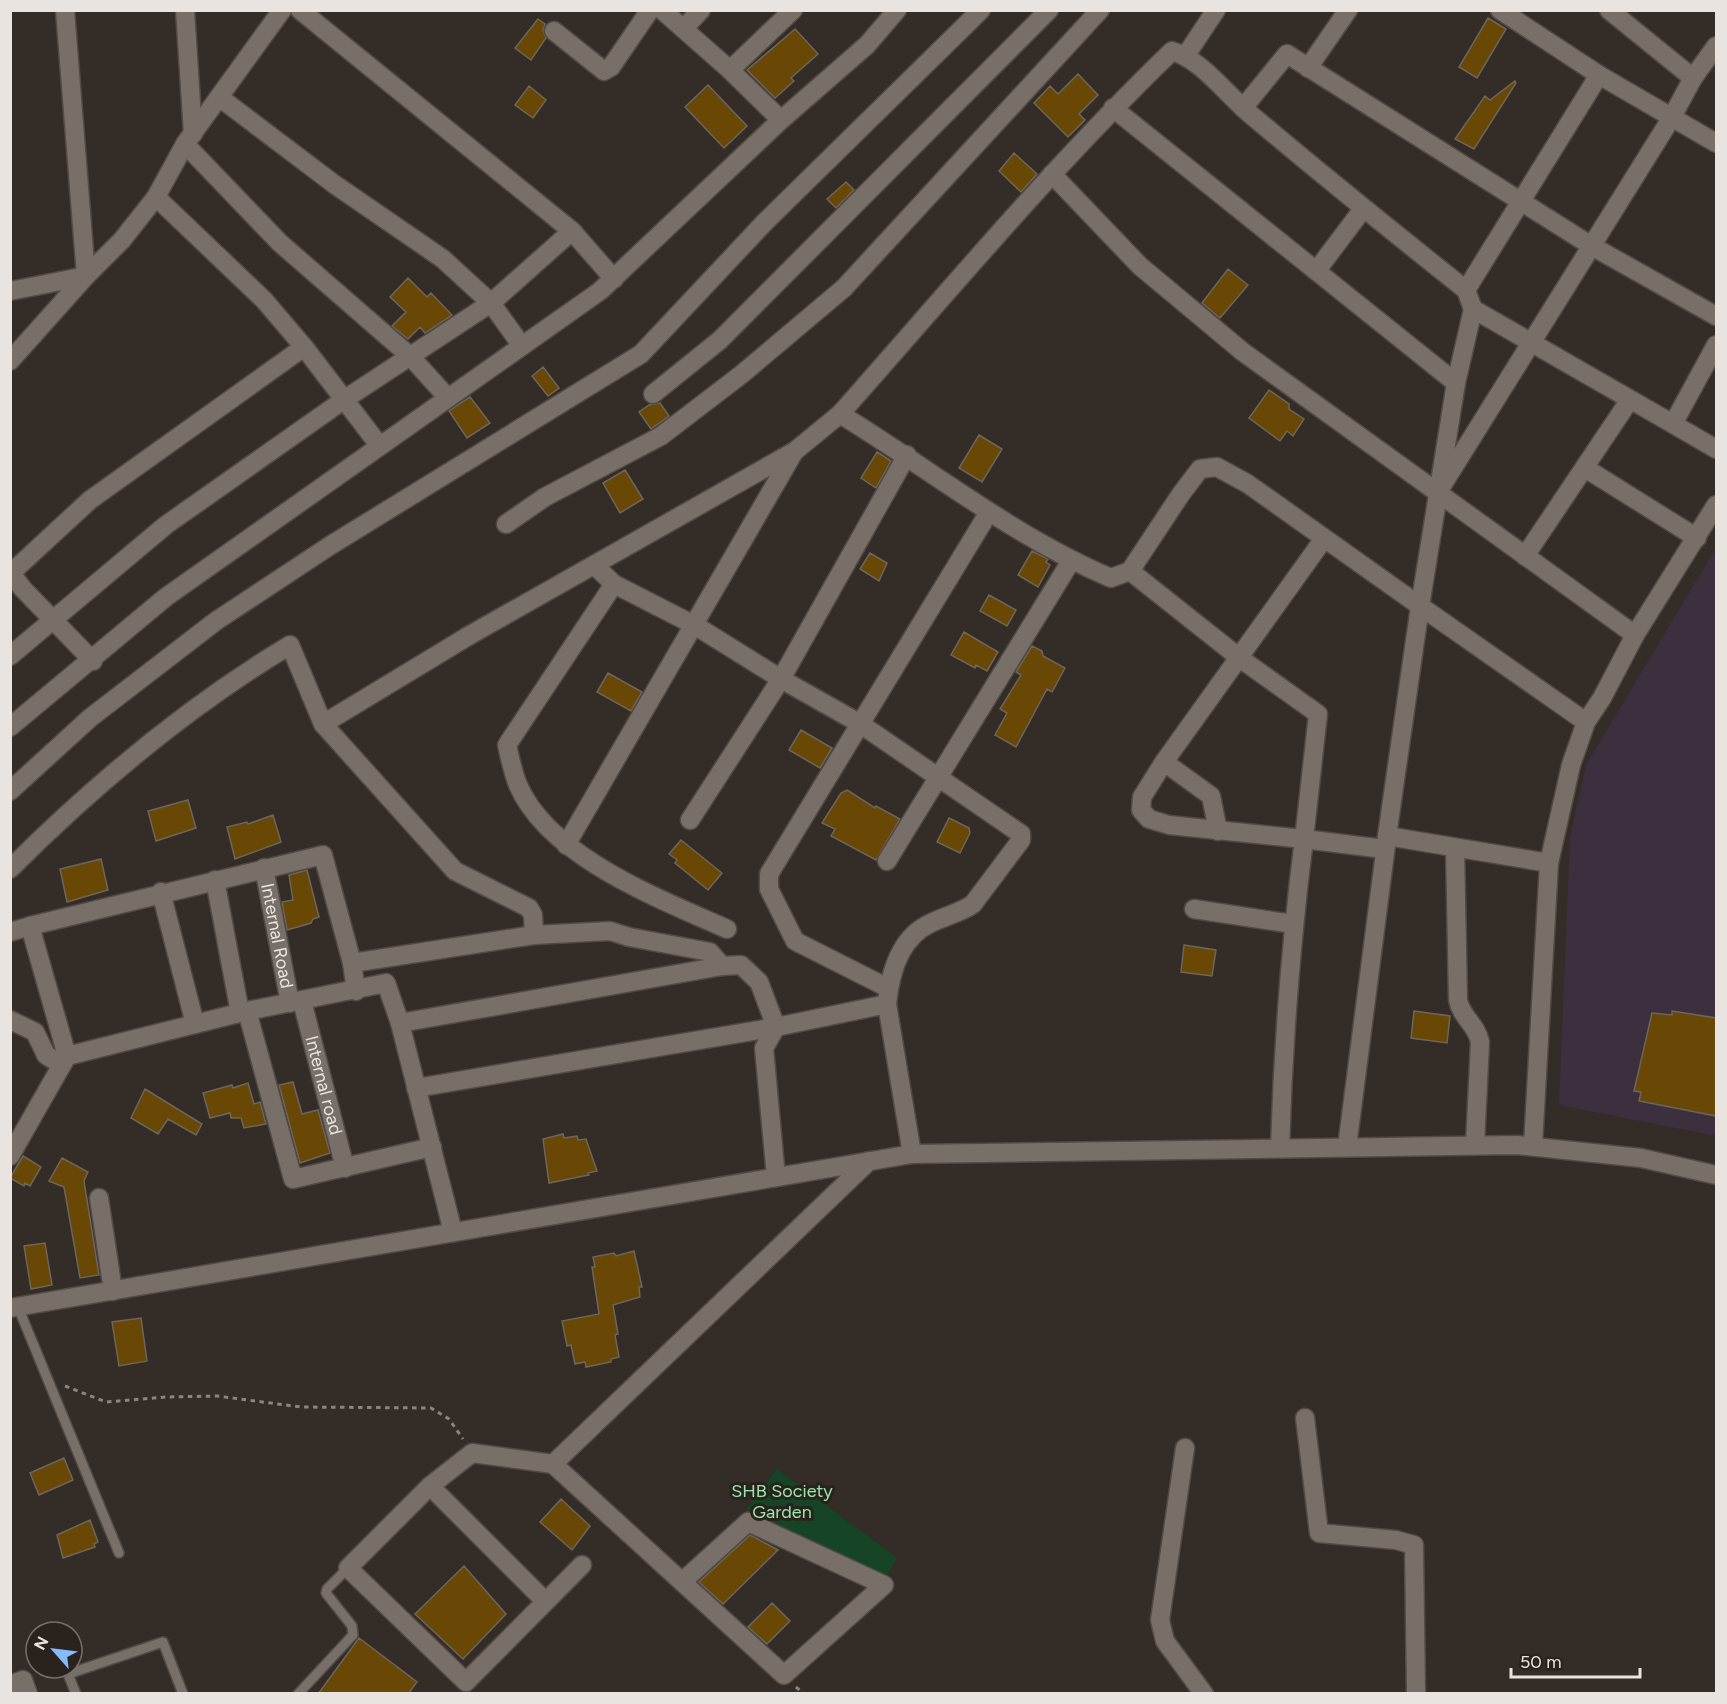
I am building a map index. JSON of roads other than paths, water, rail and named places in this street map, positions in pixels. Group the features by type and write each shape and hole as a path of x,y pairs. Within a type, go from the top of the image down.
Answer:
{"street":[{"path":"65,10 86,276"},
{"path":"185,10 189,139 280,243 410,357 448,398"},
{"path":"10,361 86,276 122,240 156,197 189,139 282,10"},
{"path":"300,10 572,231 614,279"},
{"path":"554,31 604,71 611,67 650,10"},
{"path":"662,10 730,70 781,120"},
{"path":"684,28 701,10"},
{"path":"730,70 793,10"},
{"path":"10,727 93,661 166,597 614,279 781,120 867,45 897,10"},
{"path":"10,791 90,718 216,621 331,545 641,354 765,222 981,10"},
{"path":"653,393 720,340 1049,10"},
{"path":"506,524 545,497 661,436 742,374 844,288 1100,10"},
{"path":"1186,56 1216,10"},
{"path":"1308,68 1348,10"},
{"path":"1500,10 1599,75 1716,143"},
{"path":"1609,10 1693,78"},
{"path":"1438,492 1533,342 1590,245 1672,117 1693,78 1716,50"},
{"path":"323,724 470,635 795,451 840,414 1113,108 1172,51 1186,56 1243,108 1363,209 1466,290 1473,309 1456,383 1420,606 1386,842 1347,1147"},
{"path":"1243,108 1287,54 1590,245 1716,316"},
{"path":"1466,290 1599,75"},
{"path":"219,97 334,184 443,259 491,303 522,346"},
{"path":"1113,108 1456,383"},
{"path":"1052,174 1140,266 1234,345 1635,635"},
{"path":"156,197 264,300 304,347 379,445"},
{"path":"1317,270 1363,209"},
{"path":"10,656 166,525 345,399 491,303 572,231"},
{"path":"10,291 86,276"},
{"path":"1473,309 1533,342 1629,401 1716,449"},
{"path":"1673,424 1716,345"},
{"path":"93,661 23,589 11,573 90,500 304,347"},
{"path":"1525,556 1629,401"},
{"path":"840,414 907,455 989,512 1071,561 1111,578 1130,571 1181,494 1200,470 1217,467 1248,484 1323,540 1586,722"},
{"path":"566,845 696,626 795,451"},
{"path":"690,820 781,679 907,455"},
{"path":"1586,468 1697,538"},
{"path":"1533,1145 1549,863 1571,765 1586,722 1602,698 1635,635 1716,505"},
{"path":"887,996 795,941 769,889 769,874 989,512"},
{"path":"1323,540 1241,659 1164,762 1142,797 1141,810 1149,819 1159,822 1218,831 1304,839 1386,842 1455,848 1549,863"},
{"path":"887,861 1071,561"},
{"path":"594,566 614,584 696,626 781,679 859,723 1018,830 1021,840 973,903 962,911 918,930 908,938 887,996 912,1154"},
{"path":"1130,571 1241,659 1318,714 1293,924 1282,1064 1280,1148"},
{"path":"614,584 507,745 518,786 536,813 566,845 644,892 727,929"},
{"path":"10,869 99,783 248,670 290,645 323,724 455,871 529,908 533,915 534,935"},
{"path":"1164,762 1211,796 1218,831"},
{"path":"1455,848 1458,1000 1460,1008 1479,1034 1480,1042 1475,1145"},
{"path":"10,932 161,892 323,855 352,963 356,991"},
{"name":"Internal Road","path":"264,868 296,1002"},
{"path":"215,880 243,1012 290,1175 297,1180 432,1147"},
{"path":"161,892 195,1024"},
{"path":"1194,909 1293,924"},
{"path":"10,1156 65,1061 30,926"},
{"path":"352,963 534,935 610,930 630,937 710,952 722,966"},
{"path":"400,1023 722,966 741,965 759,982 776,1028"},
{"path":"10,1020 35,1032 46,1055 65,1061 243,1012 356,991 386,983 400,1023 453,1232"},
{"path":"416,1088 776,1028 887,996"},
{"name":"Internal road","path":"296,1002 345,1168"},
{"path":"776,1028 764,1048 776,1177"},
{"path":"14,1308 912,1154 1533,1145 1641,1158 1716,1175"},
{"path":"553,1464 869,1161"},
{"path":"99,1198 113,1291"},
{"path":"1305,1418 1319,1533 1396,1540 1414,1545 1416,1694"},
{"path":"1185,1448 1160,1620 1165,1641 1204,1694"},
{"path":"582,1565 461,1688 348,1568 430,1486 472,1453 553,1464 682,1582 784,1675 884,1585 748,1522 682,1582"},
{"path":"430,1486 545,1601"},
{"path":"10,1684 22,1680 28,1694"}],"lane":[{"path":"14,1308 47,1378 119,1553"},
{"path":"298,1694 352,1635 352,1626 326,1593 348,1568"},
{"path":"76,1694 68,1674 163,1642 183,1694"}],"park label":[{"name":"SHB Society Garden","path":"782,1501"}]}
